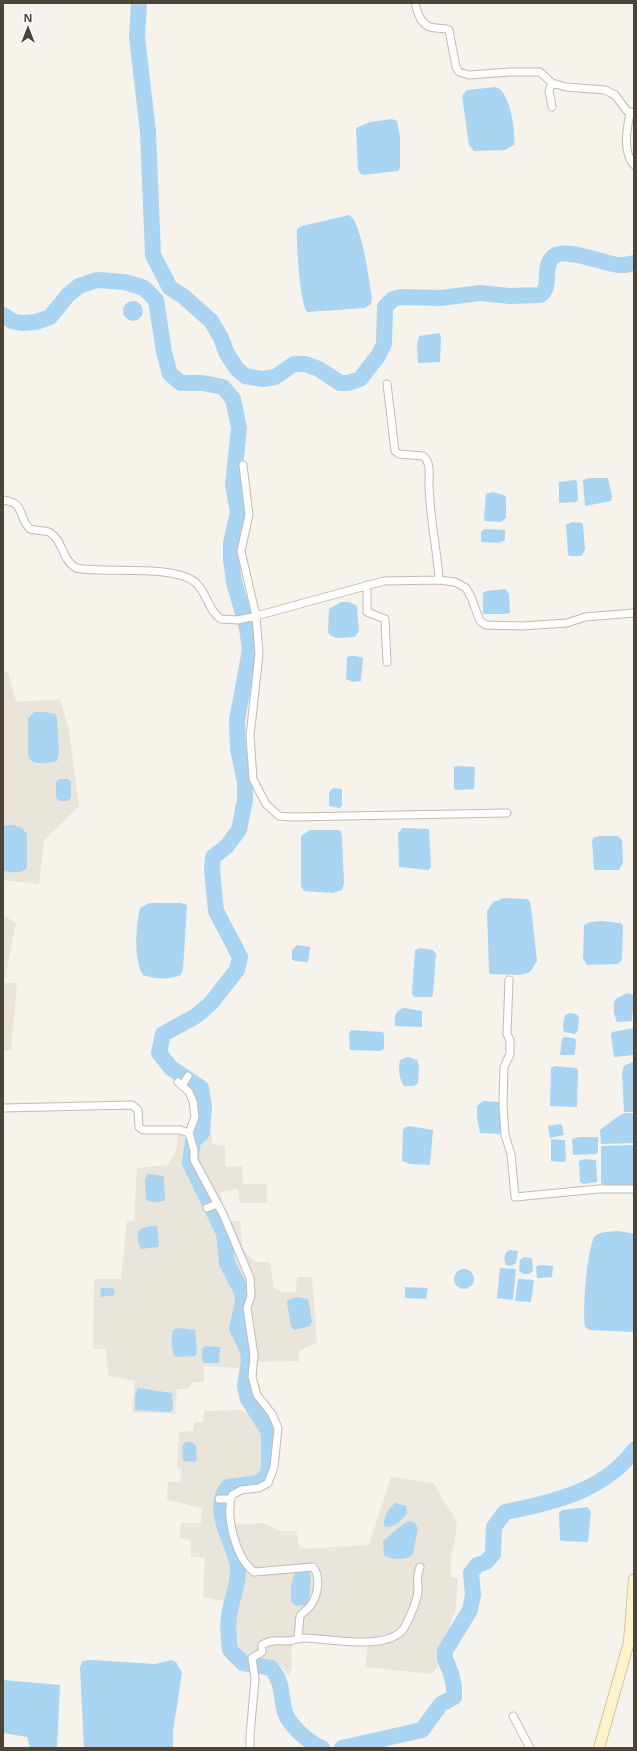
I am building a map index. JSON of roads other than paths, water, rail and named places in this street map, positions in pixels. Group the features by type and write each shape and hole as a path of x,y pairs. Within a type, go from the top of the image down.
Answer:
{"street":[{"path":"415,3 421,21 426,25 430,28 445,28 449,30 456,67 459,72 469,75 511,72 540,72 552,83 566,87 605,90 615,95 623,107 632,113 627,143 628,153 634,165"},
{"path":"552,83 549,91 552,107"},
{"path":"387,384 395,451 399,454 423,456 429,465 431,522 436,549 439,580"},
{"path":"243,464 249,515 241,551 259,654 250,736 250,755 253,779 266,804 279,816 507,813"},
{"path":"3,500 12,502 18,506 26,525 30,529 48,532 55,537 67,559 76,568 155,572 182,576 194,582 217,617 227,620 238,620 384,581 439,580 455,582 466,588 471,596 480,622 486,625 522,626 567,623 586,617 634,613"},
{"path":"367,585 367,612 385,619 387,662"},
{"path":"509,980 507,1034 510,1040 510,1054 504,1067 503,1092 505,1135 511,1154 515,1197 598,1189 634,1189"},
{"path":"188,1076 181,1084 189,1092 193,1101 195,1117 189,1133 194,1150 194,1160 212,1206 250,1278 251,1296 247,1308 254,1355 252,1377 254,1388 257,1395 272,1414 278,1428 274,1467 268,1484 259,1488 236,1492 225,1499 232,1529 247,1567 254,1572 300,1567 313,1567 315,1569 317,1592 311,1605 300,1616 298,1638"},
{"path":"3,1108 132,1105 138,1110 139,1127 142,1130 180,1130 189,1133"},
{"path":"250,1748 255,1674 252,1658 262,1652 262,1645 272,1640 288,1641 298,1638 372,1642 388,1639 402,1630 410,1617 418,1589 416,1578 420,1567"},
{"path":"599,1748 629,1642 634,1579"},
{"path":"514,1716 530,1748"}],"water":[{"path":"495,87 505,95 511,112 514,131 514,145 505,150 474,151 469,145 462,96 467,90"},
{"path":"392,119 397,121 400,136 400,168 398,171 363,175 358,169 356,128 370,122"},
{"path":"349,215 354,220 358,228 361,240 372,298 371,304 365,308 307,312 300,285 297,229 302,226"},
{"path":"133,301 140,304 143,311 140,318 133,321 126,318 123,311 126,304"},
{"path":"439,333 441,336 440,362 418,363 417,344 419,336"},
{"path":"589,478 608,478 612,495 611,501 585,506 583,480"},
{"path":"575,480 577,482 578,500 576,502 559,503 559,482"},
{"path":"493,492 506,497 506,518 501,522 485,521 484,518 486,494"},
{"path":"572,522 582,523 583,525 585,549 582,556 569,556 568,554 566,525"},
{"path":"485,529 505,530 505,540 499,543 481,542 481,532"},
{"path":"505,589 509,594 510,613 483,614 483,593 486,591"},
{"path":"341,602 349,602 357,606 359,631 355,637 336,638 328,632 329,609"},
{"path":"347,657 363,658 361,681 353,682 346,679"},
{"path":"34,712 55,714 57,718 59,753 57,761 40,763 30,760 28,753 28,719"},
{"path":"454,767 475,767 474,789 454,789"},
{"path":"59,779 68,779 71,782 71,798 68,801 59,801 56,798 56,783"},
{"path":"333,788 342,789 342,805 340,808 329,806 329,792"},
{"path":"13,825 22,828 27,834 27,868 22,871 9,872 3,870 3,826"},
{"path":"403,828 429,829 431,867 428,870 399,867 398,833"},
{"path":"310,830 341,831 342,838 344,883 342,890 333,893 304,891 301,886 301,836"},
{"path":"618,836 622,840 623,863 619,870 594,870 592,840 595,837"},
{"path":"504,898 527,899 530,902 537,961 530,972 521,975 490,974 489,972 487,911 493,902"},
{"path":"150,903 181,903 187,905 183,970 181,975 177,977 152,977 143,975 140,969 136,942 140,908"},
{"path":"602,921 620,923 623,925 622,960 618,964 587,965 583,958 584,925 590,922"},
{"path":"297,945 310,947 308,962 295,961 292,959 292,950"},
{"path":"421,948 433,950 436,954 433,995 431,997 414,997 412,993 415,950"},
{"path":"628,993 634,995 632,1021 617,1022 614,1013 614,1002 617,998"},
{"path":"404,1008 422,1011 422,1027 395,1026 397,1012"},
{"path":"570,1013 576,1014 579,1017 578,1030 575,1034 564,1032 563,1025 565,1015"},
{"path":"634,1028 634,1055 614,1057 611,1035 612,1032"},
{"path":"351,1030 383,1032 384,1049 380,1051 350,1050 349,1034"},
{"path":"564,1037 574,1038 576,1040 575,1054 560,1055 562,1039"},
{"path":"408,1057 417,1060 419,1067 418,1083 414,1086 404,1086 400,1077 400,1060"},
{"path":"634,1061 634,1112 624,1112 622,1073 624,1066"},
{"path":"555,1066 576,1068 578,1070 577,1107 550,1106 551,1068"},
{"path":"483,1101 499,1102 500,1134 480,1133 477,1117 477,1106"},
{"path":"624,1113 634,1113 634,1143 601,1144 600,1130"},
{"path":"562,1125 564,1135 550,1138 548,1126"},
{"path":"409,1126 433,1130 430,1165 411,1164 402,1161 403,1130 405,1127"},
{"path":"579,1137 598,1137 598,1152 596,1154 573,1155 572,1139"},
{"path":"551,1139 565,1140 565,1162 551,1161"},
{"path":"634,1145 634,1185 607,1186 601,1183 601,1146"},
{"path":"585,1159 596,1160 597,1182 584,1184 580,1182 579,1161"},
{"path":"148,1174 164,1176 165,1201 152,1202 146,1200 145,1179"},
{"path":"157,1226 158,1247 141,1249 138,1238 139,1231 146,1227"},
{"path":"619,1231 634,1234 634,1332 590,1330 585,1327 584,1309 586,1280 592,1242 597,1234"},
{"path":"510,1250 518,1251 516,1263 512,1266 506,1265 505,1261 505,1254"},
{"path":"524,1257 532,1258 533,1271 529,1274 523,1274 519,1271 520,1260"},
{"path":"539,1265 553,1266 552,1277 537,1278 536,1267"},
{"path":"500,1268 516,1269 513,1300 497,1298"},
{"path":"464,1269 471,1272 474,1279 471,1286 464,1289 457,1286 454,1279 457,1272"},
{"path":"518,1279 534,1280 531,1302 515,1301"},
{"path":"405,1287 428,1288 426,1299 405,1298"},
{"path":"101,1288 113,1288 115,1295 100,1297"},
{"path":"297,1297 308,1299 312,1321 310,1326 294,1330 291,1326 287,1303 288,1300"},
{"path":"177,1328 195,1330 197,1353 195,1356 175,1357 172,1347 172,1336 173,1330"},
{"path":"206,1346 220,1347 219,1363 204,1363 202,1360 202,1349"},
{"path":"138,1388 172,1393 173,1409 170,1412 135,1410 135,1395"},
{"path":"186,1442 191,1442 196,1446 197,1460 195,1462 183,1461 182,1446"},
{"path":"395,1503 406,1506 407,1513 398,1523 385,1527 385,1518 390,1508"},
{"path":"587,1507 591,1511 588,1542 560,1540 559,1513 562,1510"},
{"path":"410,1521 415,1523 418,1528 413,1554 403,1559 391,1558 384,1555 383,1541 403,1524"},
{"path":"308,1570 311,1576 308,1605 296,1606 291,1601 291,1586 295,1571"},
{"path":"92,1660 155,1664 171,1660 176,1662 182,1673 173,1732 173,1748 84,1748 80,1668 82,1661"},
{"path":"3,1680 60,1685 57,1748 30,1748 27,1737 3,1733"}],"waterway":[{"path":"139,3 137,37 148,132 153,255 170,288 183,296 211,321 221,338 227,354 237,369 245,376 262,379 275,377 294,364 305,364 319,369 340,383 348,383 360,379 378,356 384,344 385,307 393,299 401,297 441,298 480,293 510,296 540,295 544,292 546,287 547,270 550,260 554,256 560,254 568,253 612,264 625,265 634,263"},
{"path":"3,315 12,321 21,323 36,322 50,317 68,295 79,286 97,280 125,282 144,288 156,300 164,352 170,374 181,383 203,383 223,387 233,399 239,428 233,485 238,512 231,543 231,560 234,582 247,628 250,650 237,720 238,749 245,782 245,800 239,830 226,847 213,857 212,870 216,911 240,957 237,970 211,1003 196,1016 163,1034 159,1053 171,1068 201,1088 204,1107 202,1133 193,1141 190,1163 224,1233 227,1263 242,1292 243,1302 237,1328 248,1351 249,1360 245,1387 248,1399 269,1432 269,1469 266,1477 258,1483 228,1487 223,1496 221,1505 224,1524 238,1569 237,1582 228,1620 230,1650 243,1663 271,1668 281,1687 283,1705 287,1717 302,1735 312,1743 322,1748"},
{"path":"342,1748 422,1730 441,1704 454,1697 454,1687 451,1673 445,1659 445,1651 470,1610 473,1595 471,1573 477,1565 486,1562 493,1554 494,1527 505,1512 558,1499 593,1485 608,1476 622,1464 634,1450"}]}
